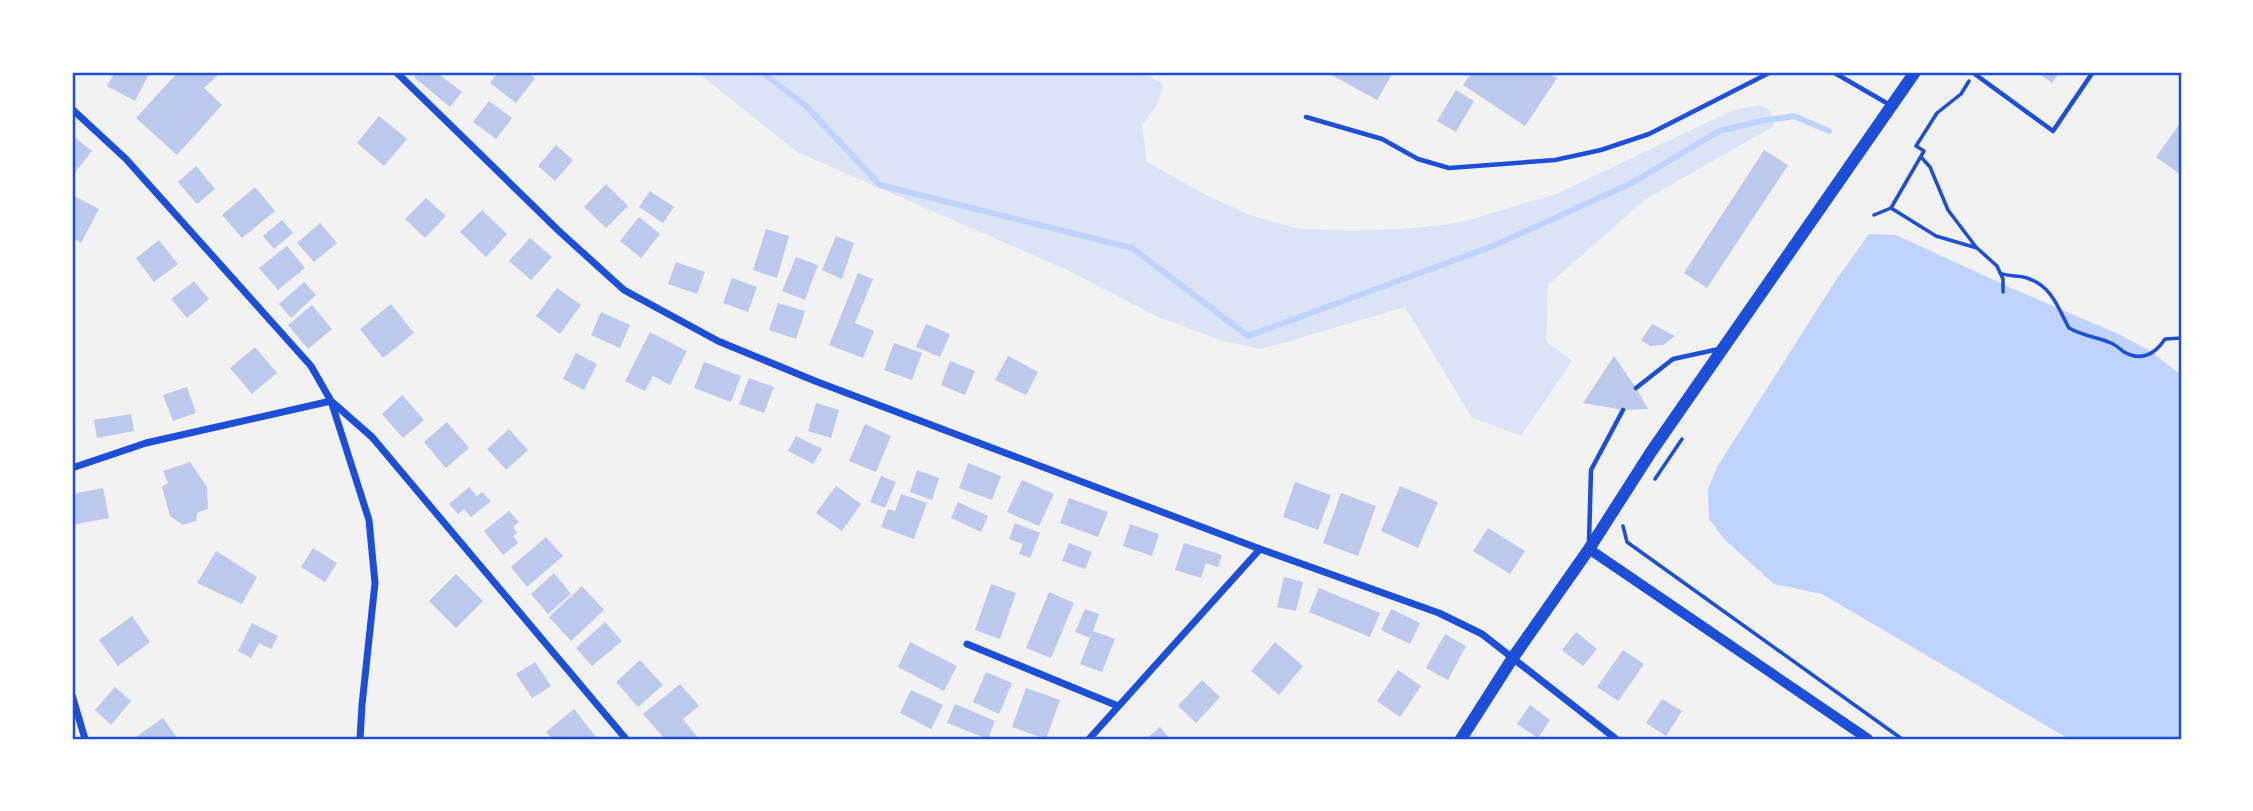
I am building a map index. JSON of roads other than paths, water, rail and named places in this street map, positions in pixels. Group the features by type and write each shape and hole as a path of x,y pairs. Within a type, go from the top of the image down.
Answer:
{"main road":[{"path":"1461,739 1512,659 1589,550 1651,452 1915,72"}],"street":[{"path":"396,72 560,232 624,290 718,341 815,381 1259,549 1439,613 1482,634 1616,739"},
{"path":"72,109 126,159 311,366 331,401 369,520 375,583 360,739"},
{"path":"72,468 146,443 331,401"},
{"path":"331,401 372,437 626,739"},
{"path":"1088,739 1259,549"},
{"path":"1589,550 1868,739"},
{"path":"967,644 1118,706"},
{"path":"72,695 85,739"}],"lane":[{"path":"1306,117 1382,139 1418,159 1449,168 1555,160 1601,150 1649,134 1771,72"},
{"path":"1833,72 1890,105"},
{"path":"1973,73 2053,131 2093,72"},
{"path":"1636,388 1673,359 1722,348"},
{"path":"1589,550 1591,470 1623,410"}],"water":[{"path":"1869,234 1896,235 2116,333 2149,350 2181,375 2181,739 2069,739 1822,594 1774,584 1725,540 1709,519 1708,489 1717,467 1834,283"}],"waterway":[{"path":"762,72 807,107 880,185 1132,248 1248,336 1493,246 1632,183 1719,131 1794,116 1829,131"}]}
